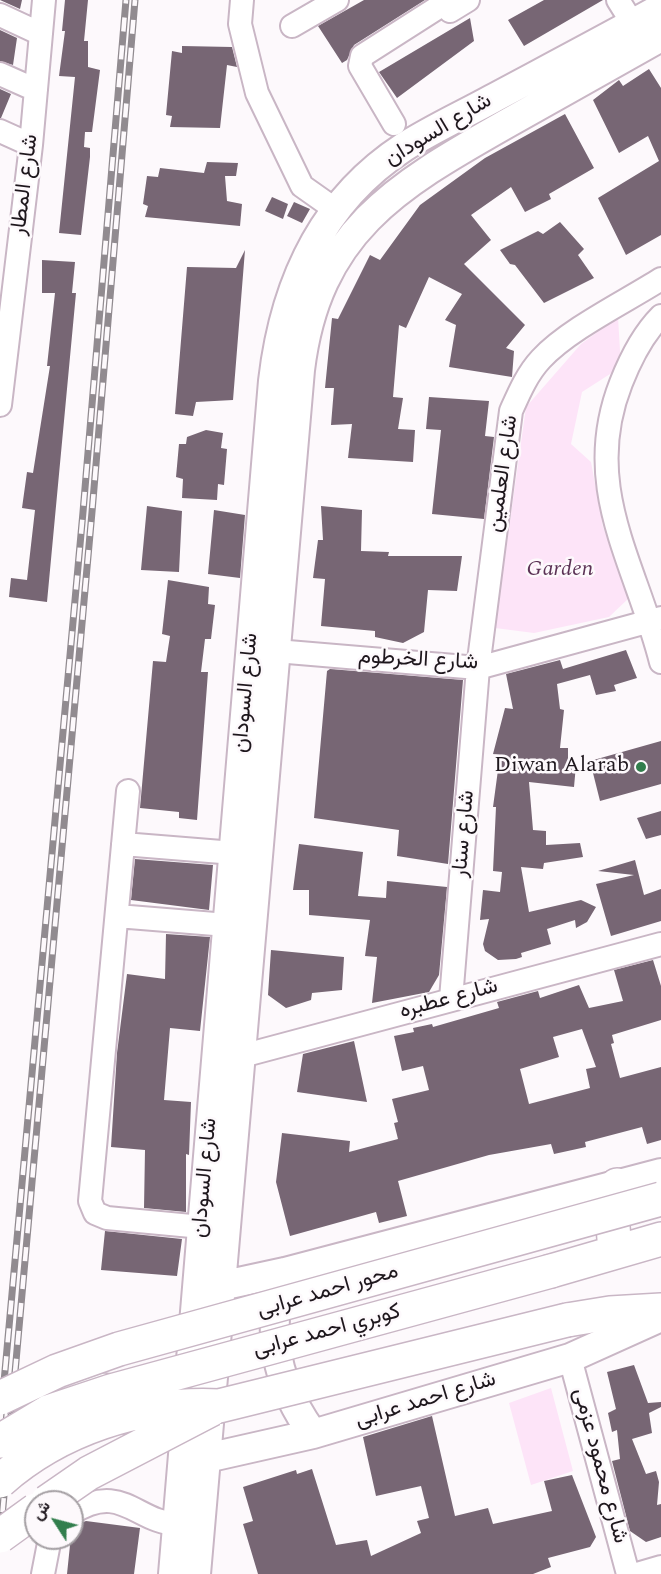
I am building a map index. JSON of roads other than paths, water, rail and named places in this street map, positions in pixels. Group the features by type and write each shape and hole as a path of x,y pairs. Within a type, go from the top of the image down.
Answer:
{"highway":[{"path":"606,1255 614,1240 612,1214 617,1185"},
{"name":"محور احمد عرابى","path":"0,1398 57,1371 119,1349 661,1199"},
{"name":"كوبري احمد عرابى","path":"0,1441 48,1412 111,1391 661,1239"},
{"name":"كوبري احمد عرابى","path":"0,1481 42,1450 109,1420 172,1407 219,1406 567,1320 610,1313 661,1310"},
{"path":"0,1369 45,1383 111,1391"},
{"path":"69,1490 88,1473 219,1406"},
{"path":"0,1536 24,1525"},
{"path":"0,1548 24,1529"}],"main road":[{"name":"شارع السودان","path":"209,1289 202,1227 273,381 279,336 300,270 336,210 367,177 403,148 661,8"},
{"name":"شارع السودان","path":"196,1574 195,1460 209,1289 238,1057 303,346 311,313 324,280 348,241 363,222 398,190 440,162 661,37"},
{"path":"336,210 363,222"},
{"path":"209,1289 285,1272 661,1173"},
{"path":"285,1272 277,1304 275,1345 287,1392 313,1434"},
{"name":"شارع احمد عرابى","path":"195,1460 313,1434 570,1358 661,1317"},
{"name":"شارع السودان","path":"173,1574 178,1524 195,1460"}],"street":[{"name":"شارع المطار","path":"1,396 7,274 31,145 44,0"},
{"path":"242,0 240,24 257,93 302,186 311,195 336,210"},
{"path":"292,26 337,0"},
{"path":"618,0 633,24"},
{"path":"394,124 360,66 362,56 452,7"},
{"path":"0,15 41,34"},
{"path":"0,74 36,90"},
{"path":"0,131 31,145"},
{"name":"شارع العلمين","path":"478,668 511,411 523,384 541,359 564,340 661,279"},
{"path":"661,316 630,361 613,404 605,450 608,497 620,542 656,619 661,662"},
{"name":"شارع الخرطوم","path":"276,651 478,668 656,619"},
{"name":"شارع سنار","path":"451,999 478,668"},
{"path":"128,790 92,1207 95,1213 107,1218 202,1227"},
{"path":"123,844 234,853"},
{"path":"117,916 228,925"},
{"name":"شارع عطبره","path":"238,1057 661,944"},
{"name":"شارع محمود عزمى","path":"570,1358 628,1574"},
{"path":"84,1508 95,1503 118,1502 140,1510 156,1520 178,1524"},
{"path":"42,1550 43,1574"},
{"path":"637,1574 661,1567"}],"railway":[{"path":"0,1426 83,512 126,0"},
{"path":"0,1540 92,512 135,0"}],"place":[{"name":"Diwan Alarab","path":"641,767"}],"park label":[{"name":"Garden","path":"560,571"}]}
